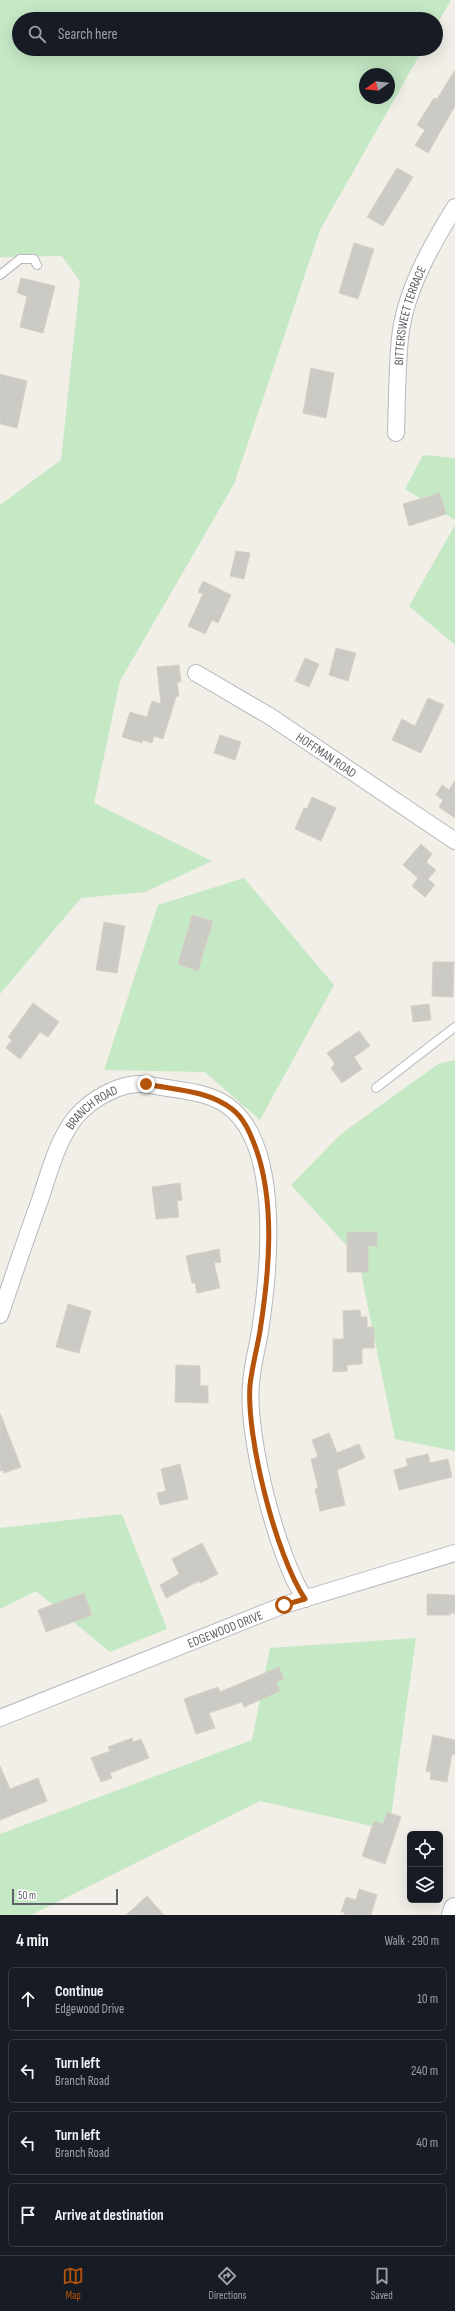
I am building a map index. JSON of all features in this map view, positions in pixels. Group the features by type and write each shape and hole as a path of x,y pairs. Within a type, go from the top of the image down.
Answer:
{"street":[{"name":"BITTERSWEET TERRACE","path":"396,433 400,337 410,299 425,259 453,215"},
{"name":"HOFFMAN ROAD","path":"196,673 271,717 455,841"},
{"name":"BRANCH ROAD","path":"0,1315 51,1167 75,1119 87,1106 103,1094 128,1085 146,1084 211,1096 232,1109 242,1119 251,1135 262,1165 267,1191 268,1267 260,1332 250,1385 252,1430 273,1524 297,1586 305,1599"},
{"name":"EDGEWOOD DRIVE","path":"0,1718 284,1605 455,1553"},
{"path":"453,1915 455,1909"}],"lane":[{"path":"0,275 20,259 34,259 37,264"},
{"path":"376,1088 455,1027"}],"green space":[{"path":"0,0 451,0 443,14 443,12 12,12 12,56 419,56 395,98 395,68 359,68 359,104 392,104 320,230 234,484 120,681 94,803 212,861 145,892 81,898 0,994 0,505 61,460 80,281 62,256 0,257"},
{"path":"423,455 455,458 455,520 405,489"},
{"path":"455,525 455,645 409,606"},
{"path":"244,878 334,985 260,1120 205,1072 104,1070 158,905"},
{"path":"455,1060 455,1451 395,1439 358,1258 291,1185 341,1134 438,1064"},
{"path":"122,1514 167,1629 110,1652 36,1591 0,1609 0,1528"},
{"path":"416,1638 389,1830 260,1801 31,1915 0,1915 0,1834 252,1740 270,1648"}],"building":[{"path":"455,70 455,106 428,153 415,145 425,130 417,125 434,98 437,99"},
{"path":"397,168 413,177 383,226 367,217"},
{"path":"354,243 374,249 358,299 339,293"},
{"path":"21,278 55,286 43,333 20,327 27,296 17,293"},
{"path":"311,368 334,373 326,418 303,413"},
{"path":"0,374 27,381 17,428 0,424"},
{"path":"440,493 446,514 409,526 403,504"},
{"path":"236,551 250,553 244,579 230,576"},
{"path":"203,581 231,595 218,623 212,620 205,634 188,626 203,594 198,592"},
{"path":"336,648 356,653 348,681 329,675"},
{"path":"305,658 319,664 309,687 295,681"},
{"path":"179,665 181,682 177,682 179,696 176,697 163,739 154,736 152,743 143,740 142,743 122,737 130,712 147,717 152,701 161,704 157,667"},
{"path":"428,698 444,705 421,753 392,740 402,719 415,726"},
{"path":"220,735 241,742 235,760 214,753"},
{"path":"455,780 455,818 439,807 443,800 436,795 442,785 449,790"},
{"path":"312,797 336,808 321,841 295,829 304,808 307,809"},
{"path":"421,844 432,854 426,862 436,870 428,879 435,885 425,897 412,886 418,878 403,865"},
{"path":"192,915 213,921 198,971 178,964"},
{"path":"104,922 125,926 117,973 96,970"},
{"path":"433,962 454,962 453,997 432,996"},
{"path":"33,1003 59,1022 48,1037 40,1032 20,1059 6,1048 12,1040 8,1037"},
{"path":"429,1004 431,1020 413,1022 411,1006"},
{"path":"359,1031 370,1046 354,1057 362,1069 342,1083 331,1068 335,1064 327,1053"},
{"path":"180,1183 182,1200 177,1201 179,1217 156,1219 152,1187"},
{"path":"347,1232 377,1232 377,1246 368,1246 368,1272 347,1272"},
{"path":"219,1249 221,1262 214,1263 220,1288 197,1293 195,1283 192,1283 186,1256"},
{"path":"68,1304 91,1311 79,1353 56,1347"},
{"path":"360,1310 361,1317 367,1317 367,1327 374,1327 374,1348 362,1348 362,1364 347,1365 347,1371 333,1372 333,1339 344,1339 343,1311"},
{"path":"176,1365 200,1366 200,1386 208,1386 208,1403 175,1402"},
{"path":"0,1413 21,1467 4,1473 3,1470 0,1471"},
{"path":"329,1433 337,1453 359,1444 365,1458 337,1470 345,1505 320,1511 315,1489 318,1488 311,1459 318,1457 312,1440"},
{"path":"428,1454 430,1463 448,1459 452,1477 399,1490 394,1470 408,1466 406,1459"},
{"path":"180,1464 188,1499 160,1505 157,1493 166,1491 161,1469"},
{"path":"202,1543 218,1574 200,1583 199,1581 166,1598 160,1585 179,1574 172,1559"},
{"path":"84,1593 92,1615 46,1632 38,1610"},
{"path":"427,1594 455,1595 455,1613 450,1613 450,1615 427,1615"},
{"path":"279,1667 284,1679 276,1682 280,1691 244,1707 242,1702 209,1713 215,1728 196,1734 184,1699 218,1687 220,1692"},
{"path":"433,1735 455,1740 455,1755 452,1754 447,1782 430,1779 431,1772 426,1771"},
{"path":"132,1738 133,1742 141,1739 149,1758 110,1773 112,1778 101,1782 91,1758 110,1751 108,1747"},
{"path":"0,1766 10,1789 38,1778 47,1801 0,1820"},
{"path":"387,1812 401,1817 385,1864 362,1856 374,1821 383,1824"},
{"path":"359,1889 377,1895 371,1915 344,1915 345,1912 341,1912 346,1897 356,1900"},
{"path":"147,1896 164,1915 126,1915"}],"route":[{"path":"146,1084 211,1096 232,1109 242,1119 251,1135 262,1165 267,1191 268,1267 260,1332 250,1385 252,1430 273,1524 297,1586 305,1599 284,1605"}]}
